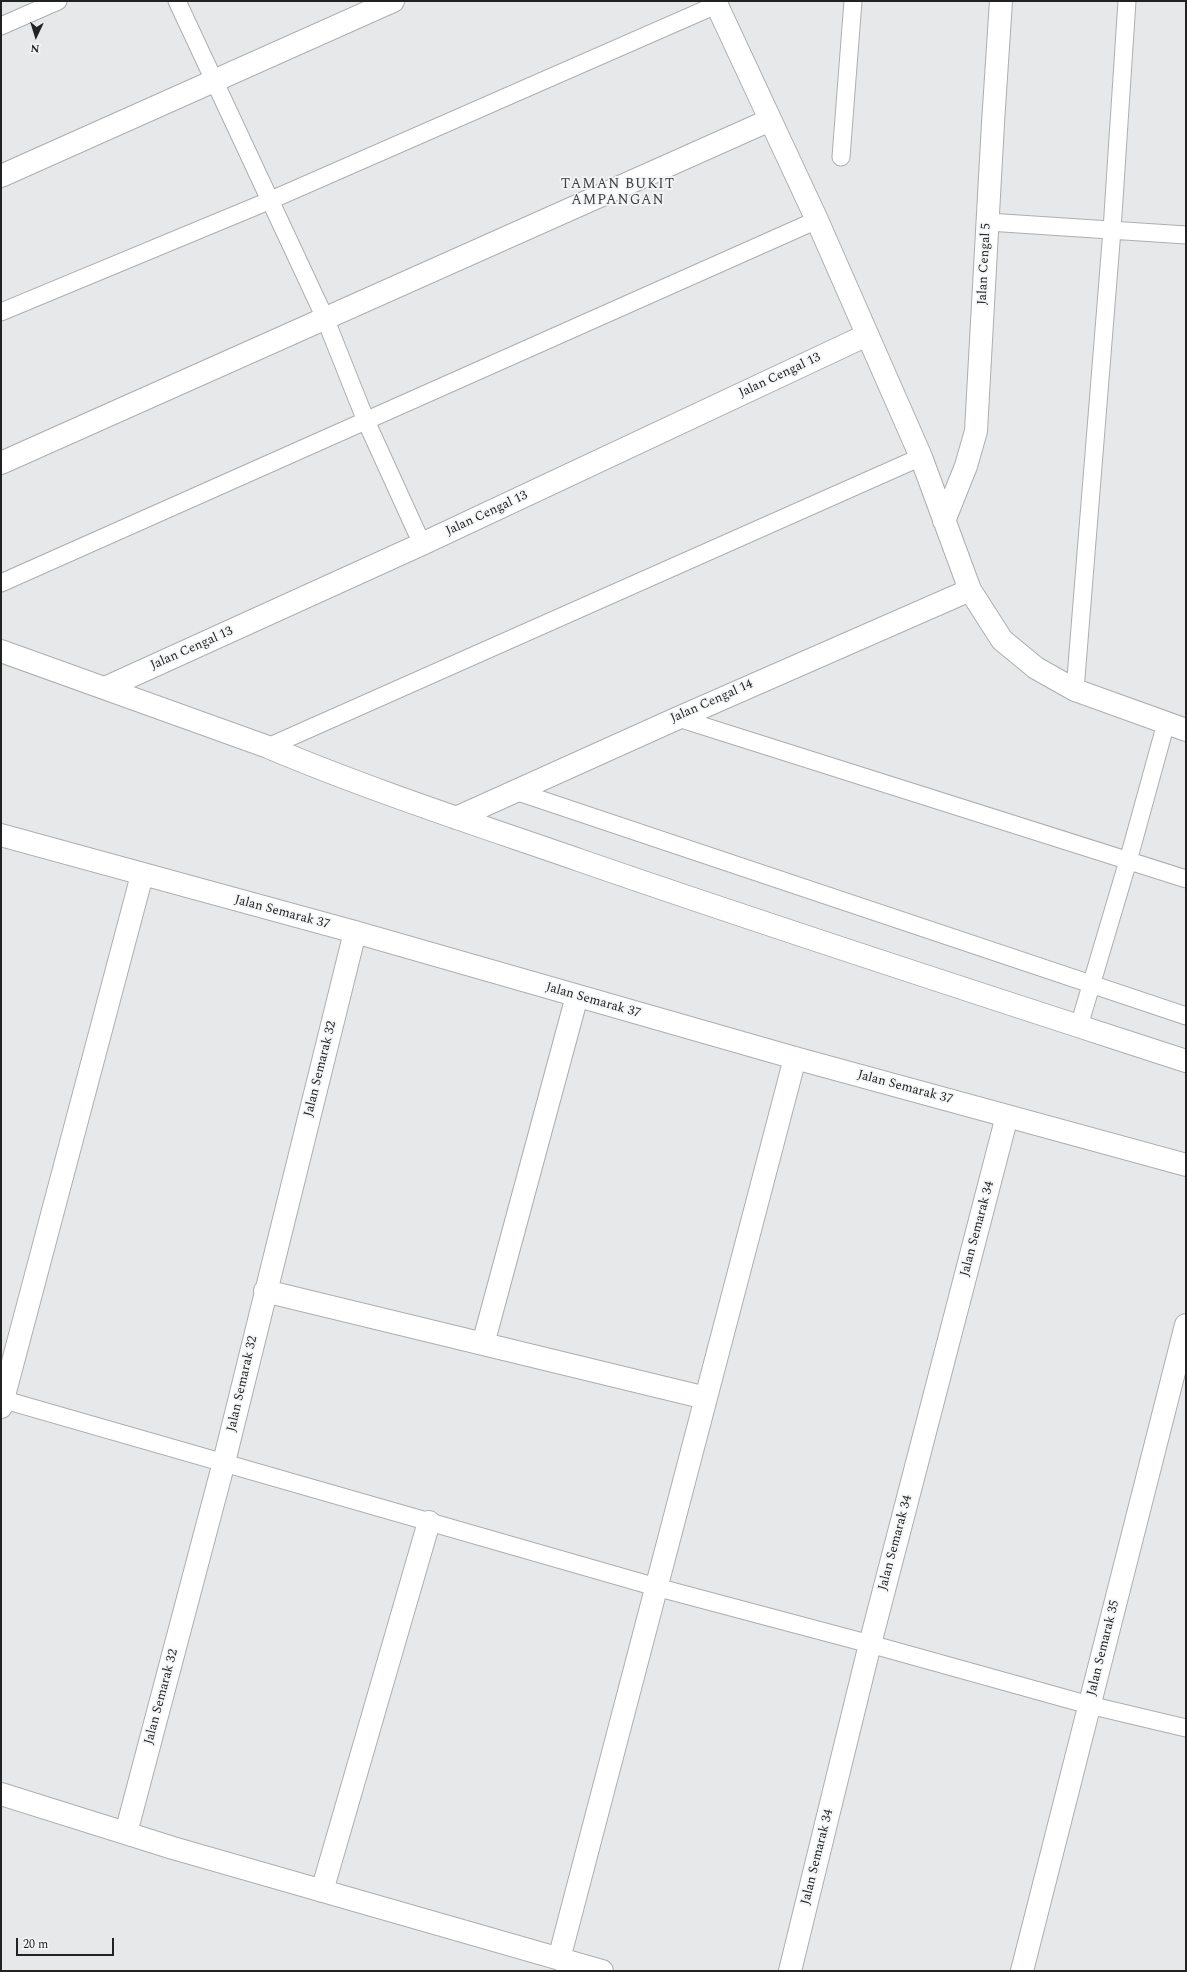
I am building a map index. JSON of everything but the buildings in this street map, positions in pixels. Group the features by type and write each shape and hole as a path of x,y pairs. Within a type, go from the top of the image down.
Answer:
{"street":[{"path":"1,176 392,1"},
{"name":"Jalan Cengal 5","path":"944,521 966,466 976,431 1002,1"},
{"path":"716,3 817,220 921,457 970,590 1002,640 1036,668 1075,690 1176,726"},
{"path":"1,463 770,120"},
{"name":"Jalan Cengal 13","path":"105,688 422,544 867,335"},
{"name":"Jalan Cengal 14","path":"456,818 678,718 970,590"},
{"path":"1,651 268,747 308,764 456,818 720,909 1186,1061"},
{"name":"Jalan Semarak 37","path":"1,835 142,875 355,932 795,1058 1186,1166"},
{"path":"2,1402 142,875"},
{"name":"Jalan Semarak 32","path":"126,1833 224,1462 265,1291 355,932"},
{"path":"483,1344 577,996"},
{"path":"559,1959 795,1058"},
{"name":"Jalan Semarak 34","path":"790,1971 870,1644 1007,1116"},
{"path":"265,1291 706,1398"},
{"name":"Jalan Semarak 35","path":"1022,1971 1186,1325"},
{"path":"322,1891 429,1522"},
{"path":"1,1794 322,1891 602,1971"}],"lane":[{"path":"1,26 58,1"},
{"path":"177,1 213,81 271,200 325,318 366,421 422,544"},
{"path":"841,157 853,1"},
{"path":"1075,690 1112,230 1127,1"},
{"path":"1,312 271,200 716,3"},
{"path":"1,583 817,220"},
{"path":"988,222 1186,234"},
{"path":"268,747 921,457"},
{"path":"678,718 1186,879"},
{"path":"1078,1026 1128,861 1176,726"},
{"path":"515,791 1186,1016"},
{"path":"2,1402 224,1462 656,1587 870,1644 1089,1705 1186,1728"}],"district":[{"name":"TAMAN BUKIT AMPANGAN","path":"618,194"}]}
